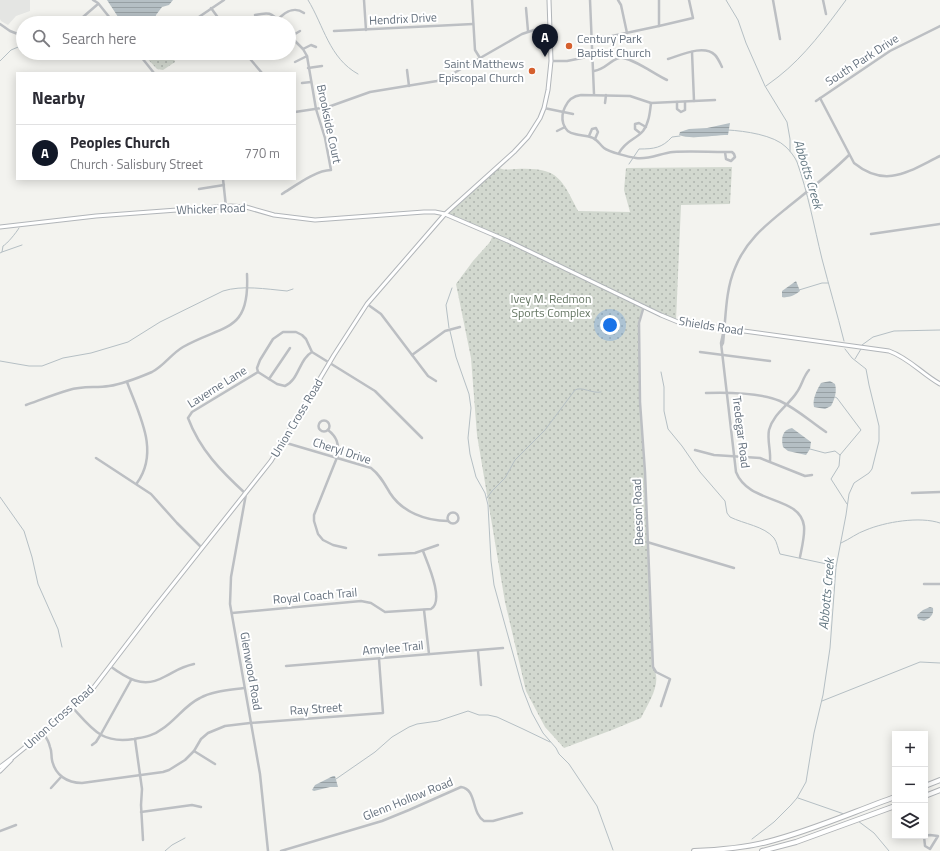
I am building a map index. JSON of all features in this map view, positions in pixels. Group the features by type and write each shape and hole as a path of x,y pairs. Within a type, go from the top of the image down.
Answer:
{"highway":[{"path":"928,785 940,780"},
{"path":"928,795 940,791"},
{"path":"694,851 725,849 767,842 805,830 892,798"},
{"path":"762,851 796,842 892,807"}],"main road":[{"name":"Union Cross Road","path":"0,766 12,758 73,708 94,687 152,611 271,462 330,362 367,304 446,214 523,143 534,128 544,108 548,90 551,61 549,0"},
{"name":"Whicker Road","path":"0,227 96,216 226,207 246,207 274,215 315,220 430,212 446,214"},
{"name":"Shields Road","path":"446,214 508,241 678,322 889,350 901,356 940,384"},
{"name":"Union Cross Road","path":"0,771 12,758"}],"street":[{"path":"93,0 98,2 109,16"},
{"path":"200,16 224,0"},
{"path":"364,0 366,30"},
{"path":"472,0 475,50 480,58"},
{"path":"591,0 594,94"},
{"path":"618,0 621,5 627,33"},
{"path":"659,0 659,26"},
{"path":"592,37 612,36 693,18 689,0"},
{"path":"773,0 780,39"},
{"path":"823,0 826,14"},
{"path":"83,16 98,2"},
{"path":"211,8 217,16"},
{"path":"526,8 528,31"},
{"path":"282,16 285,12 298,10 304,13"},
{"path":"255,15 269,13 274,16"},
{"path":"0,24 16,33"},
{"name":"Hendrix Drive","path":"334,31 473,24"},
{"name":"South Park Drive","path":"816,101 890,51 940,26"},
{"path":"296,112 328,107 370,92 437,81 448,77 528,31 551,28"},
{"path":"296,34 300,32"},
{"name":"Brookside Court","path":"282,194 317,174 331,170 325,138 316,109 307,56 303,49 296,43"},
{"path":"303,49 311,45 316,47"},
{"path":"668,59 692,52 704,51 710,52 716,56 722,67"},
{"path":"692,52 694,101"},
{"path":"295,62 307,56"},
{"path":"551,61 567,61 593,56"},
{"path":"594,71 602,69 618,58 624,57 667,80"},
{"path":"144,60 153,72"},
{"path":"251,60 261,72"},
{"path":"308,68 322,66"},
{"path":"407,70 409,86"},
{"path":"302,83 311,82"},
{"path":"715,100 651,103 630,96 594,94 581,95 572,98 567,103 562,112 562,122 573,134 588,136 595,139 607,150 640,158 672,152 725,152"},
{"path":"605,102 606,95"},
{"path":"820,98 849,155 854,163 862,170 886,177 899,176 940,156"},
{"path":"677,102 677,109 681,112 685,110 685,102"},
{"path":"620,153 622,148 629,141 646,127 651,103"},
{"path":"544,108 573,114"},
{"path":"640,133 635,129 635,124 639,123 646,127"},
{"path":"557,131 565,127"},
{"path":"588,136 592,129 596,128 598,132 595,139"},
{"name":"Tredegar Road","path":"800,557 804,528 800,515 790,506 754,492 744,485 736,472 722,345 724,343 724,329 730,286 734,269 741,254 752,239 766,225 849,155"},
{"path":"223,180 226,207"},
{"path":"199,189 224,185"},
{"path":"871,234 940,224"},
{"path":"26,405 69,390 108,386 127,382 152,372 183,347 222,330 234,322 241,314 245,304 248,290 247,274"},
{"path":"367,304 381,314 428,376 436,381"},
{"name":"Beeson Road","path":"644,306 639,323 639,371 645,472 653,667 656,672 670,678 661,706"},
{"path":"412,355 445,331 460,326"},
{"path":"312,352 305,359 288,384 280,386 258,372 258,365 273,339 283,332 296,332 302,335 309,343 312,352 375,391 422,438"},
{"path":"270,380 290,348"},
{"path":"700,352 770,361"},
{"path":"770,462 769,437 771,425 774,419 799,391 803,378 809,370"},
{"name":"Laverne Lane","path":"246,494 217,467 207,454 188,416 192,412 258,372"},
{"path":"127,382 148,442 147,460 144,470 137,483"},
{"path":"706,393 727,392 769,398 788,405 826,432"},
{"path":"328,430 330,426 329,422 326,420 320,421 318,426 320,430 328,430 333,433 339,447 337,457 314,515 314,521 318,534 323,540 333,545 346,548"},
{"name":"Cheryl Drive","path":"283,442 371,468 380,475 397,502 408,511 427,518 448,521"},
{"path":"696,450 710,454 760,458 805,476 812,475"},
{"path":"96,458 137,483 158,500 177,523 202,548"},
{"path":"912,493 940,492"},
{"name":"Glenwood Road","path":"246,494 230,577 230,595 244,688 260,774 268,851"},
{"path":"451,513 456,513 459,517 456,523 452,524 448,521 447,517 451,513"},
{"path":"647,542 734,568"},
{"path":"379,555 415,553 438,545"},
{"path":"423,551 433,577 436,596 436,603 434,607 424,610 429,654"},
{"path":"924,584 940,584"},
{"name":"Royal Coach Trail","path":"232,613 361,601 371,603 385,612 424,610"},
{"name":"Amylee Trail","path":"286,666 503,648"},
{"path":"478,650 481,685"},
{"name":"Ray Street","path":"61,777 71,782 82,783 168,770 185,760 194,751 201,739 213,731 225,726 250,722 382,713 379,659"},
{"path":"110,666 131,680 146,682 156,680 180,668 194,664"},
{"path":"92,746 101,734 131,680"},
{"path":"73,708 90,727 101,734 115,740 134,739 158,732 167,726 189,704 203,696 244,688"},
{"path":"43,733 50,746 54,766 61,777 51,788"},
{"path":"134,739 142,793 141,812 143,840"},
{"path":"194,751 216,764"},
{"name":"Glenn Hollow Road","path":"281,851 396,816 461,787 470,792 477,814 484,821 492,821 522,813"},
{"path":"141,812 192,805 202,806"},
{"path":"0,831 16,825"},
{"path":"939,835 930,849 926,847 924,836 939,835"}],"shaded area":[{"path":"0,0 30,0 30,11 16,16 8,25 0,19"},
{"path":"107,0 173,0 169,5 162,7 156,16 117,16"},
{"path":"730,123 728,135 689,137 679,135 680,132 689,129 707,128"},
{"path":"796,281 800,291 792,296 782,297 782,291"},
{"path":"830,381 835,384 836,389 835,398 831,406 825,409 814,407 814,398 821,383"},
{"path":"792,428 811,442 810,449 806,455 788,451 783,447 783,435 786,431"},
{"path":"930,607 933,608 933,610 930,617 924,621 918,619 917,615"},
{"path":"335,776 338,787 330,787 314,791 312,790 315,785"}],"green space":[{"path":"149,60 174,60 175,62 163,70 157,69"},
{"name":"Ivey M. Redmon Sports Complex","path":"498,167 504,169 530,169 549,172 562,182 578,211 630,212 624,190 626,168 732,167 730,204 681,205 676,321 644,307 639,323 640,402 645,472 653,667 656,673 653,693 641,718 564,748 545,727 526,691 505,602 477,435 471,358 456,284 473,261 490,242 493,235 445,214"}],"waterway":[{"path":"308,0 328,41 340,59 358,74"},
{"name":"Abbotts Creek","path":"726,0 738,20 746,43 765,86 787,122 790,139 790,151"},
{"path":"766,86 788,69 806,51 846,0"},
{"path":"0,61 11,50 16,48"},
{"name":"Abbotts Creek","path":"728,130 743,131 774,139 786,147 796,160 808,198 822,259 844,341"},
{"path":"629,164 639,149 649,149 661,146 672,137 680,136"},
{"path":"0,253 2,252 3,246 19,228"},
{"path":"2,252 22,245"},
{"path":"799,290 822,283 828,283"},
{"path":"0,361 29,366 42,366 63,358 91,353 128,342 160,322 230,289 246,288 287,291 293,289"},
{"path":"449,328 446,305 452,288"},
{"path":"862,345 873,337 894,331 940,330"},
{"path":"450,331 456,357 469,394 471,408 468,438 470,454 476,477 485,493 488,505 494,585 523,690 532,713 543,733 556,748 559,754 569,764 597,806 613,850"},
{"name":"Abbotts Creek","path":"752,839 774,822 791,805 797,798 806,782 814,733 823,695 830,648 836,567 849,494 854,483 869,473 872,469 879,441 879,426 866,369 852,358 845,349"},
{"path":"855,359 861,349"},
{"path":"661,372 664,387 664,411 668,429 700,472 725,501 727,513 730,517 759,528 770,534 774,538 780,554 836,566"},
{"path":"487,498 505,478 515,460 545,430 575,390 581,389 601,392"},
{"path":"835,397 861,430 840,455 839,466 831,479 847,504"},
{"path":"810,449 825,453 835,451 840,455"},
{"path":"0,497 24,531 38,584 58,629 62,647"},
{"path":"841,543 863,531 892,522 923,520 940,523"},
{"path":"822,701 920,662 940,663"},
{"path":"336,779 375,752 392,737 409,727 417,724 438,721 468,711 479,715 497,717 550,742"},
{"path":"798,798 844,814"},
{"path":"858,821 874,833 889,851"},
{"path":"165,851 172,845 185,838"}],"place":[{"name":"Century Park Baptist Church","path":"569,46"},
{"name":"Peoples Church","path":"545,57"},
{"name":"Saint Matthews Episcopal Church","path":"532,71"}]}
